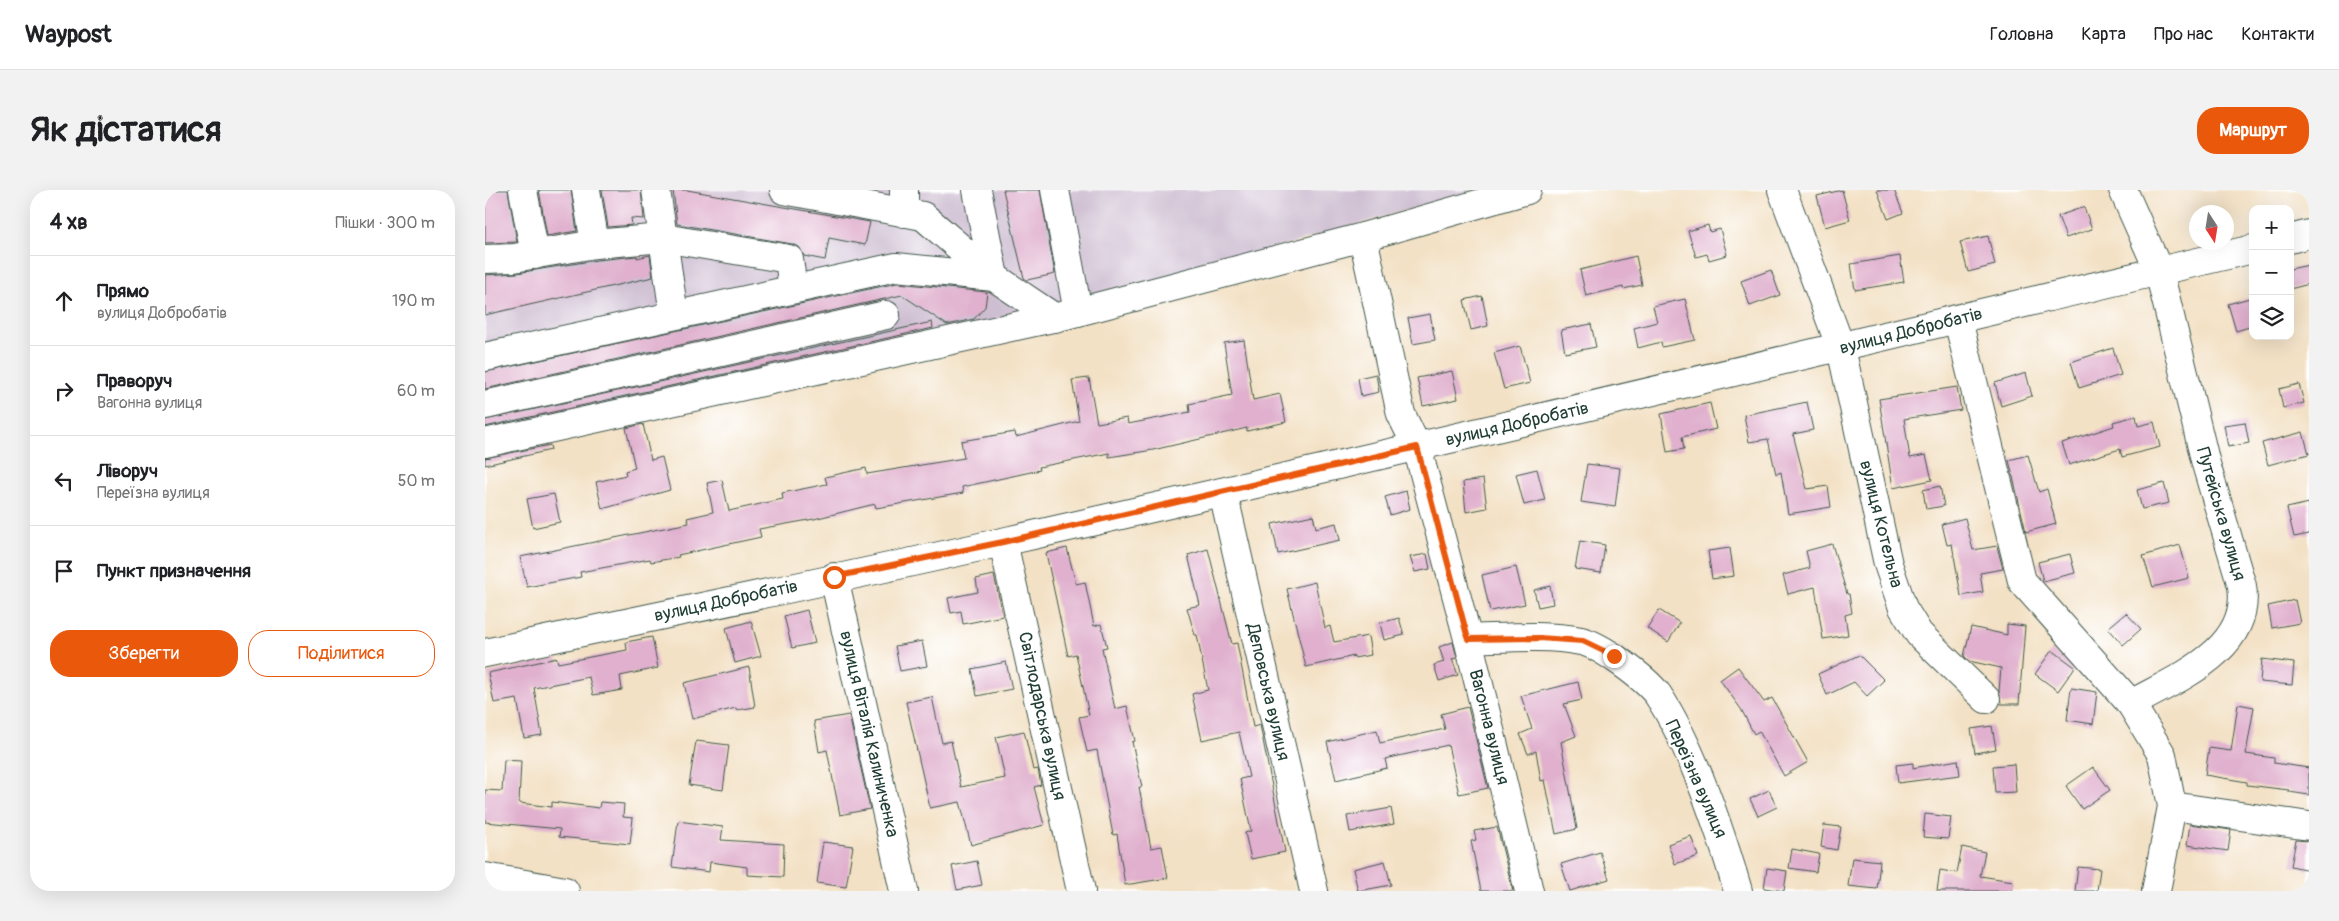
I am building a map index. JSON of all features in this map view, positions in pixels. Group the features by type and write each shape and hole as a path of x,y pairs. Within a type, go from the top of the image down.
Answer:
{"street":[{"path":"523,190 535,255"},
{"path":"585,190 595,244"},
{"path":"656,190 674,315"},
{"path":"784,190 904,201 994,276 1066,315"},
{"path":"977,190 994,276"},
{"path":"1055,190 1066,315"},
{"path":"485,443 1066,315 1363,237 1527,190"},
{"name":"вулиця Котельна","path":"1783,190 1841,348 1888,564 1903,608 1919,634 1986,699"},
{"name":"Путейська вулиця","path":"2123,190 2159,271 2244,603 2238,625 2225,644 2200,664 2131,704"},
{"path":"2294,238 2309,234"},
{"name":"Вагонна вулиця","path":"1363,237 1401,414 1417,447 1468,639 1529,891"},
{"path":"485,259 535,255 595,244 663,238 789,259 793,289"},
{"name":"вулиця Добробатів","path":"485,653 1003,542 1223,492 1841,348 2249,250"},
{"path":"485,357 896,267 994,276"},
{"path":"485,405 886,315"},
{"path":"1958,320 2021,580 2131,704 2163,755 2172,806 2156,891"},
{"name":"Деповська вулиця","path":"1223,492 1314,891"},
{"name":"Світлодарська вулиця","path":"1003,542 1081,891"},
{"name":"вулиця Віталія Калиниченка","path":"834,577 904,891"},
{"name":"Переїзна вулиця","path":"1468,639 1539,638 1583,641 1614,656 1657,694 1684,742 1725,844 1738,891"},
{"path":"2172,806 2309,826"},
{"path":"485,877 565,891"}],"shaded area":[{"path":"485,190 1476,190 1086,303 485,445"}],"building":[{"path":"485,190 508,190 517,242 485,243"},
{"path":"539,190 571,190 577,231 547,236"},
{"path":"602,190 641,190 644,219 631,218 632,225 608,227"},
{"path":"673,190 687,190 870,222 865,245 829,238 825,260 804,256 800,248 792,244 677,224"},
{"path":"1003,190 1040,190 1055,274 1027,280 1024,278"},
{"path":"1842,190 1850,220 1825,227 1817,196"},
{"path":"1877,190 1894,190 1903,213 1888,219"},
{"path":"2084,207 2092,229 2066,238 2058,216"},
{"path":"1708,225 1710,232 1720,229 1727,255 1709,260 1707,254 1696,257 1688,231"},
{"path":"1988,236 1995,265 1968,272 1960,242"},
{"path":"650,255 653,277 485,315 485,275 517,273 597,260 637,256 637,258"},
{"path":"1636,256 1642,285 1623,289 1623,287 1586,296 1580,270"},
{"path":"1900,256 1904,282 1855,290 1851,264"},
{"path":"2309,265 2309,284 2294,288 2294,268"},
{"path":"1771,270 1780,295 1750,306 1741,281"},
{"path":"897,283 987,292 985,307 974,319 947,325 902,295 485,389 485,372"},
{"path":"1482,296 1488,326 1471,330 1464,300"},
{"path":"2249,298 2249,327 2236,331 2228,304"},
{"path":"1685,299 1695,340 1662,347 1661,342 1638,348 1634,328 1657,322 1653,306"},
{"path":"1430,314 1435,340 1413,344 1408,318"},
{"path":"932,322 933,328 485,427 485,420"},
{"path":"1591,324 1596,347 1565,353 1561,330"},
{"path":"1244,340 1253,400 1280,394 1286,422 1247,431 1247,428 1153,450 1109,457 1109,453 1039,467 1040,470 962,487 963,493 876,508 875,504 814,519 759,529 761,537 678,555 679,557 651,562 650,559 580,572 581,577 527,587 520,557 689,523 687,518 713,512 707,483 722,480 729,511 783,499 782,493 827,484 825,477 866,468 867,474 964,458 961,441 1015,432 1016,437 1079,421 1072,380 1089,378 1097,423 1127,418 1128,424 1190,412 1189,404 1232,395 1224,343"},
{"path":"1520,346 1530,383 1504,389 1494,353"},
{"path":"2113,348 2121,375 2079,388 2071,362"},
{"path":"1452,371 1458,399 1423,406 1417,378"},
{"path":"2026,373 2032,396 2001,406 1995,383"},
{"path":"1376,374 1379,392 1361,396 1358,378"},
{"path":"2299,384 2304,403 2283,408 2279,389"},
{"path":"1957,387 1961,410 1904,419 1910,458 1926,455 1932,480 1893,488 1879,399"},
{"path":"1807,402 1813,430 1793,434 1807,489 1828,486 1831,507 1788,514 1781,472 1776,474 1768,439 1749,442 1744,415"},
{"path":"1710,403 1716,429 1682,437 1684,449 1667,452 1661,414"},
{"path":"2136,416 2138,426 2154,422 2160,447 2122,457 2120,449 2069,465 2062,443 2114,426 2113,422"},
{"path":"2245,422 2249,443 2228,447 2224,425"},
{"path":"643,424 651,460 662,457 670,490 602,509 596,482 626,475 625,471 635,468 626,428"},
{"path":"2303,432 2309,454 2268,465 2262,443"},
{"path":"550,445 551,450 485,465 485,458"},
{"path":"2028,455 2039,492 2047,489 2056,524 2026,532 2009,460"},
{"path":"1587,464 1620,468 1615,507 1581,502"},
{"path":"1537,469 1545,500 1524,505 1516,474"},
{"path":"1483,479 1487,508 1466,512 1463,482"},
{"path":"2164,483 2169,503 2142,509 2137,490"},
{"path":"1940,486 1944,506 1926,509 1923,490"},
{"path":"1406,491 1410,509 1390,515 1385,497"},
{"path":"554,494 560,522 533,528 527,499"},
{"path":"2309,503 2309,534 2294,537 2287,508"},
{"path":"1313,515 1316,528 1336,523 1340,540 1278,554 1272,524"},
{"path":"1965,518 1973,550 1997,546 2003,569 1980,573 1983,592 1961,596 1952,544 1947,545 1942,524"},
{"path":"1580,541 1605,545 1601,573 1575,569"},
{"path":"1832,544 1847,594 1849,594 1852,613 1845,615 1848,635 1823,639 1815,587 1788,594 1783,575 1810,568 1806,551"},
{"path":"2180,545 2189,578 2153,587 2143,556"},
{"path":"1067,548 1076,584 1085,582 1094,626 1101,624 1107,647 1102,648 1115,709 1127,706 1135,741 1132,742 1142,787 1139,787 1151,848 1162,846 1168,878 1125,885 1117,834 1113,835 1097,750 1087,752 1079,717 1089,715 1076,654 1068,656 1046,553"},
{"path":"1730,548 1734,576 1712,579 1708,551"},
{"path":"1208,549 1232,644 1237,643 1253,727 1260,725 1285,852 1251,859 1245,833 1251,831 1240,779 1249,777 1239,732 1202,740 1192,694 1208,690 1197,635 1195,635 1187,608 1200,605 1188,555"},
{"path":"1427,554 1430,569 1415,572 1410,557"},
{"path":"2070,554 2075,573 2043,581 2038,562"},
{"path":"1516,567 1525,604 1490,611 1482,575"},
{"path":"994,575 1003,616 963,624 961,611 951,613 948,598 978,592 976,579"},
{"path":"1315,582 1325,628 1330,626 1334,642 1368,636 1371,655 1354,658 1354,656 1306,667 1287,589"},
{"path":"1550,586 1553,604 1538,607 1534,590"},
{"path":"2295,600 2300,623 2272,628 2268,606"},
{"path":"807,610 815,643 792,648 784,616"},
{"path":"1659,610 1680,623 1668,642 1647,628"},
{"path":"2126,613 2141,629 2123,645 2108,628"},
{"path":"1399,618 1404,635 1384,640 1380,623"},
{"path":"751,621 761,656 735,663 726,628"},
{"path":"2007,624 2025,626 2019,704 2001,704 1999,691 2001,668 1969,661 1964,656 1971,627 2007,635"},
{"path":"652,637 658,668 620,676 622,690 593,695 589,677 534,688 542,735 524,738 517,699 494,703 488,673 557,658 558,663 627,650 626,642"},
{"path":"922,641 927,666 900,671 895,646"},
{"path":"1453,642 1457,658 1452,659 1458,675 1439,681 1434,665 1444,662 1439,647"},
{"path":"2052,650 2075,667 2058,691 2035,674"},
{"path":"1859,655 1884,680 1867,696 1854,682 1827,695 1818,674"},
{"path":"2262,659 2294,663 2292,685 2260,682"},
{"path":"1006,662 1012,689 977,696 972,669"},
{"path":"749,667 755,707 737,710 736,708 692,719 684,683"},
{"path":"1738,667 1764,702 1772,698 1808,762 1784,776 1759,731 1754,734 1741,709 1720,680"},
{"path":"1578,682 1582,700 1564,704 1576,736 1561,742 1577,829 1556,834 1545,780 1541,781 1536,751 1528,754 1520,734 1532,729 1521,696"},
{"path":"2071,688 2097,692 2093,724 2067,720"},
{"path":"932,697 942,743 951,741 961,787 1005,778 996,737 1024,731 1033,770 1038,769 1041,785 1034,787 1044,825 971,845 960,802 930,808 906,702"},
{"path":"2238,704 2254,707 2246,754 2274,758 2274,763 2309,768 2309,795 2289,792 2289,790 2247,785 2247,782 2205,775 2209,748 2231,751"},
{"path":"1468,707 1488,788 1459,794 1448,745 1385,759 1387,768 1336,780 1327,742 1377,730 1380,743 1445,729 1441,714"},
{"path":"849,715 870,809 840,815 827,750 819,752 814,721"},
{"path":"1992,726 1996,749 1975,753 1971,729"},
{"path":"696,741 729,745 723,790 689,785"},
{"path":"504,760 521,761 519,803 552,807 552,802 599,808 600,802 624,804 623,817 633,818 630,844 559,837 560,829 485,822 485,790 502,791"},
{"path":"1958,760 1960,775 1898,783 1896,765 1913,763 1913,768"},
{"path":"2014,764 2016,792 1995,793 1993,766"},
{"path":"2093,767 2110,790 2082,809 2066,786"},
{"path":"1769,790 1777,807 1758,816 1750,799"},
{"path":"1391,808 1394,824 1350,832 1347,816"},
{"path":"1925,814 1951,817 1948,839 1923,837"},
{"path":"678,821 723,827 721,840 784,844 783,877 747,875 747,867 710,862 709,872 672,867"},
{"path":"2190,824 2231,830 2228,851 2187,845"},
{"path":"1824,825 1841,827 1837,850 1821,847"},
{"path":"1497,827 1513,891 1481,891 1471,841 1476,840 1474,831"},
{"path":"1691,836 1698,856 1675,864 1668,844"},
{"path":"2296,840 2309,841 2309,870 2291,866"},
{"path":"823,842 853,846 846,887 817,883"},
{"path":"1962,847 1985,852 1980,876 2013,881 2012,891 1937,891 1940,870 1957,873"},
{"path":"1792,849 1819,854 1816,872 1789,868"},
{"path":"1600,852 1609,879 1570,891 1561,864"},
{"path":"1852,858 1880,861 1877,889 1848,886"},
{"path":"977,861 982,885 957,890 952,866"},
{"path":"1385,861 1391,885 1358,891 1353,869"},
{"path":"2078,867 2100,869 2097,891 2075,891"},
{"path":"1767,868 1787,871 1784,891 1764,888"}],"route":[{"path":"834,577 1003,542 1417,447 1468,639 1539,638 1583,641 1614,656"}]}
